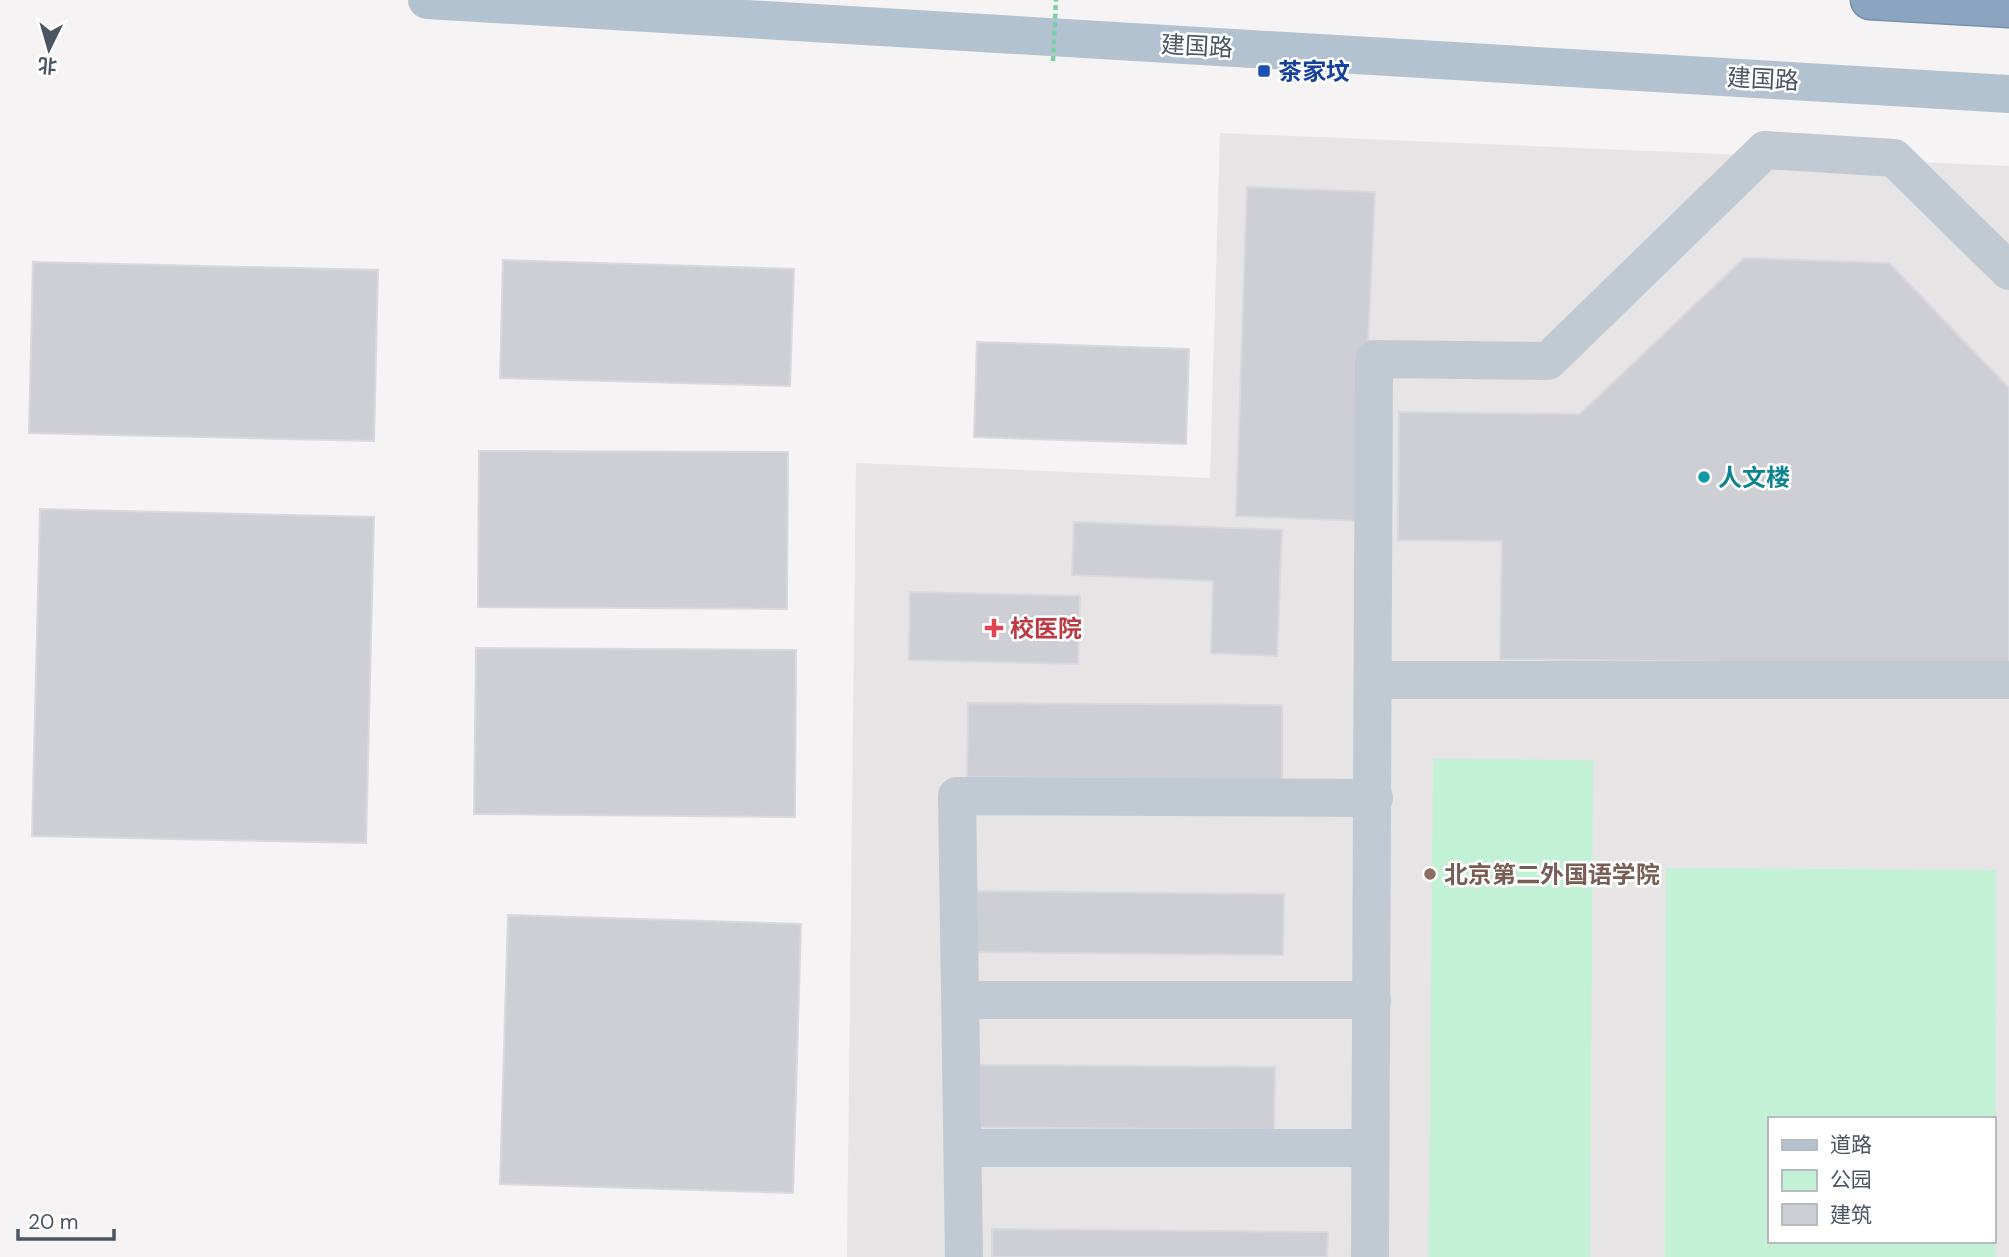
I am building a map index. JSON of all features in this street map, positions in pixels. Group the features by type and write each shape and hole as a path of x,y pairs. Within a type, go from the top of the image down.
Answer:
{"highway":[{"path":"1870,0 2009,8"}],"main road":[{"name":"建国路","path":"427,0 2009,94"}],"street":[{"path":"1370,1257 1374,359 1548,361 1765,150 1894,158 2009,271"},
{"path":"1373,680 2009,680"},
{"path":"964,1257 957,796 1374,798"},
{"path":"962,1000 1372,1000"},
{"path":"964,1148 1370,1149"}],"path":[{"path":"1053,61 1056,0"}],"shaded area":[{"name":"北京第二外国语学院","path":"1220,133 2009,166 2009,1257 847,1257 856,463 1210,478"}],"green space":[{"path":"1433,759 1593,760 1590,1257 1429,1257"},
{"path":"1666,868 1996,870 1995,1257 1665,1257"}],"building":[{"path":"1247,187 1375,192 1360,521 1236,516"},
{"name":"人文楼","path":"1744,258 1889,263 2009,388 2009,666 1500,659 1502,541 1398,540 1399,412 1580,414"},
{"path":"503,260 794,269 790,386 500,378"},
{"path":"33,262 378,270 374,441 29,433"},
{"path":"977,342 1189,349 1186,444 974,437"},
{"path":"479,451 788,452 787,609 478,607"},
{"path":"40,509 374,517 366,843 32,836"},
{"path":"1074,522 1282,530 1277,656 1211,653 1213,581 1072,575"},
{"name":"校医院","path":"910,592 1080,596 1078,664 909,660"},
{"path":"476,648 796,650 795,817 474,814"},
{"path":"968,703 1282,705 1282,780 967,777"},
{"path":"964,891 1284,894 1283,955 963,952"},
{"path":"508,915 801,924 793,1193 500,1184"},
{"path":"971,1065 1275,1067 1274,1130 970,1127"},
{"path":"992,1229 1328,1232 1327,1257 992,1257"}],"place":[{"name":"茶家坟","path":"1264,71"},
{"name":"人文楼","path":"1704,477"},
{"name":"校医院","path":"994,628"},
{"name":"北京第二外国语学院","path":"1430,874"}]}
